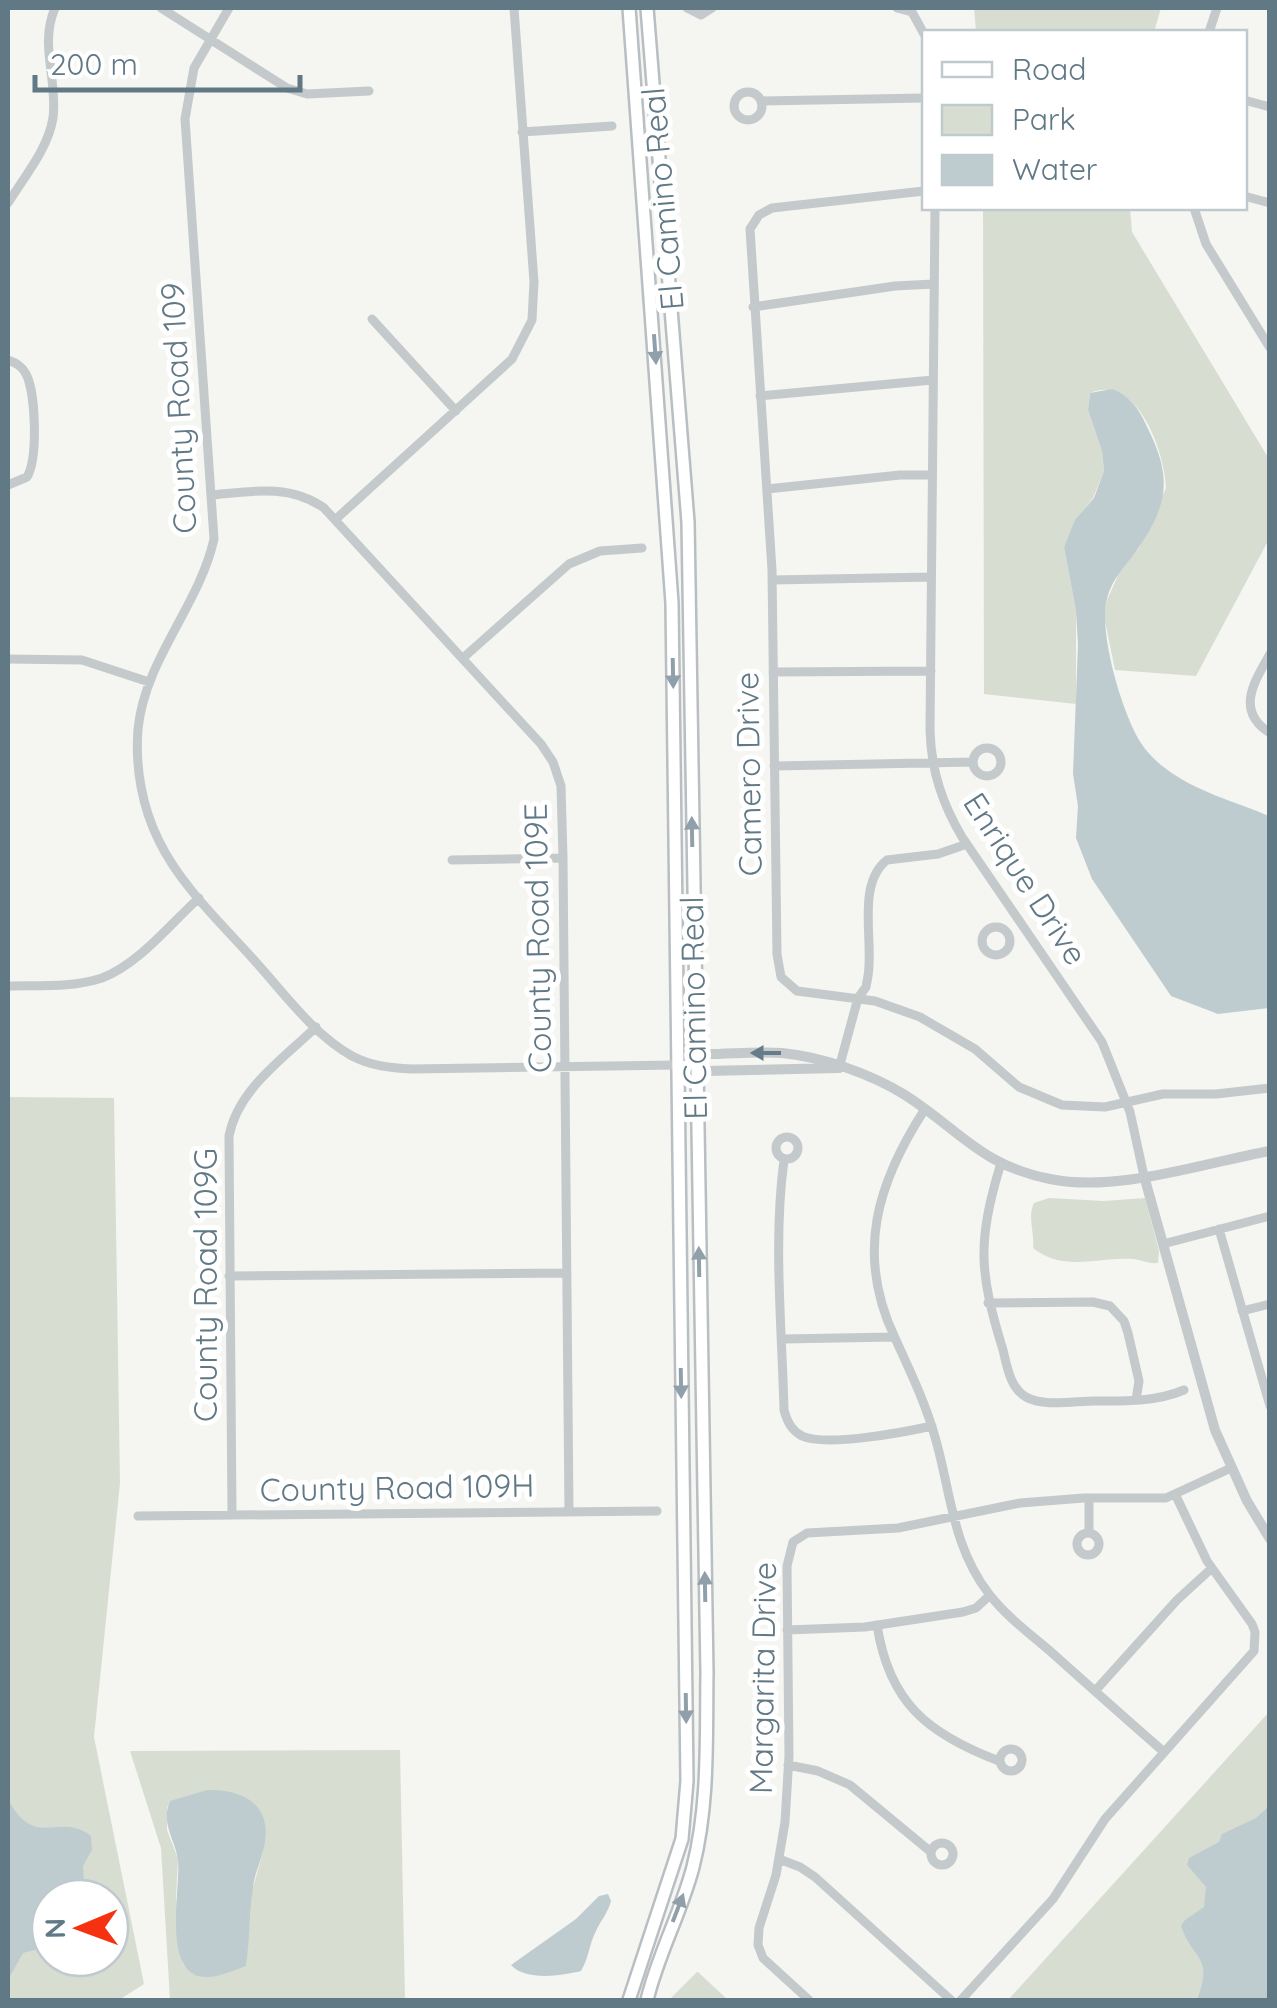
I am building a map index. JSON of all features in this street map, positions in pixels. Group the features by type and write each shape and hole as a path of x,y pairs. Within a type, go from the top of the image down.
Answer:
{"main road":[{"name":"El Camino Real","path":"629,2000 682,1840 687,1781 672,603 630,8"},
{"name":"El Camino Real","path":"647,2000 692,1870 705,1806 706,1653 688,522 648,8"},
{"path":"676,1065 695,1064"}],"street":[{"path":"8,203 51,126 54,109 47,36 56,8"},
{"path":"162,8 297,92 368,91"},
{"name":"County Road 109","path":"229,8 208,38 190,80 185,119 215,529 209,558 149,682 138,734 143,797 165,852 199,898 316,1027 350,1055 379,1066 412,1069 676,1065"},
{"path":"336,519 512,360 532,320 534,282 514,8"},
{"path":"688,8 700,15 712,8"},
{"path":"897,8 912,12 922,30"},
{"path":"761,100 922,98"},
{"path":"522,132 612,126"},
{"name":"Camero Drive","path":"922,191 875,194 764,211 749,236 772,580 780,977 797,992 858,998 897,1007 938,1025 976,1049 1010,1080 1047,1102 1090,1108 1162,1094 1270,1088"},
{"name":"Enrique Drive","path":"935,210 932,763 947,811 1091,1024 1127,1102 1211,1417 1231,1468 1270,1538"},
{"path":"1195,210 1206,244 1269,346"},
{"path":"753,307 934,284"},
{"path":"372,318 456,411"},
{"path":"8,360 22,367 28,378 35,453 27,476 8,486"},
{"path":"760,396 933,380"},
{"path":"767,489 932,475"},
{"name":"County Road 109E","path":"213,495 291,492 316,502 463,658 553,762 562,798 569,1512"},
{"path":"463,658 569,564 600,551 642,548"},
{"path":"772,580 931,577"},
{"path":"1270,654 1251,688 1249,704 1254,719 1270,733"},
{"path":"8,659 82,660 149,682"},
{"path":"773,672 930,670"},
{"path":"774,766 973,762"},
{"path":"839,1068 868,976 870,891 880,866 894,858 938,854 967,844"},
{"path":"452,860 563,858"},
{"path":"8,986 77,984 111,974 199,898"},
{"path":"1007,933 1022,922"},
{"name":"County Road 109G","path":"232,1515 228,1146 234,1117 253,1087 316,1027"},
{"path":"839,1068 705,1071 695,1064 706,1054 779,1053 839,1068 891,1087 972,1148 1001,1163 1055,1180 1103,1182 1270,1151"},
{"path":"924,1109 892,1166 876,1216 875,1268 894,1337 908,1362 932,1426 951,1517 966,1556 990,1595 1164,1752"},
{"path":"784,1160 780,1196 782,1339 784,1410 790,1426 802,1436 872,1437 932,1426"},
{"path":"1001,1163 982,1244 982,1266 988,1303 1015,1386 1028,1398 1049,1401 1162,1400 1184,1390"},
{"path":"1163,1244 1270,1216"},
{"path":"1220,1229 1268,1400"},
{"path":"228,1276 567,1273"},
{"path":"988,1303 1092,1302 1110,1306 1128,1332 1139,1381 1136,1400"},
{"path":"1242,1311 1270,1304"},
{"path":"782,1339 894,1337"},
{"name":"Margarita Drive","path":"809,2000 763,1958 758,1945 779,1859 788,1766 788,1556 799,1536 898,1528 1020,1502 1152,1500 1176,1496 1231,1468"},
{"path":"961,2000 1053,1899 1105,1819 1254,1651 1256,1632 1252,1624 1212,1568 1176,1496"},
{"path":"1089,1498 1089,1533"},
{"name":"County Road 109H","path":"138,1516 657,1510"},
{"path":"1095,1691 1177,1600 1212,1568"},
{"path":"787,1630 877,1625 971,1610 990,1595"},
{"path":"877,1625 884,1663 910,1709 943,1734 1000,1761"},
{"path":"788,1766 836,1777 850,1785 931,1852"},
{"path":"779,1859 800,1866 815,1877 950,2000"}],"green space":[{"path":"974,8 1161,8 1155,30 976,30"},
{"path":"983,210 1130,210 1132,232 1269,459 1269,539 1196,676 1115,670 1104,616 1107,600 1122,567 1139,548 1166,488 1154,437 1134,405 1122,394 1107,390 1090,393 1088,410 1102,451 1104,471 1064,547 1076,611 1076,704 984,694"},
{"path":"8,1097 114,1098 120,1483 94,1737 123,1878 30,1878 30,1978 130,1978 130,1915 144,1984 119,2000 8,2000"},
{"path":"1049,1198 1145,1198 1159,1251 1158,1263 1134,1259 1069,1262 1045,1256 1033,1248 1031,1214 1034,1203"},
{"path":"1269,1712 1269,2000 1008,2000"},
{"path":"400,1750 405,2000 170,2000 161,1848 130,1751","holes":["170,1801 263,1852 252,1891 246,1966 193,1974 183,1964 176,1898 178,1859 167,1830"]},
{"path":"698,1972 728,2000 669,2000"}],"water":[{"path":"1112,389 1126,396 1140,412 1157,449 1164,478 1156,518 1109,591 1105,613 1113,671 1132,727 1158,762 1202,790 1269,816 1269,1008 1218,1014 1171,996 1092,879 1076,838 1078,806 1073,774 1078,645 1064,547 1075,520 1094,498 1104,471 1102,451 1088,410 1090,393"},
{"path":"207,1790 234,1793 254,1804 261,1812 266,1836 254,1883 246,1966 208,1977 193,1974 183,1964 178,1949 178,1861 167,1817 170,1801"},
{"path":"8,1799 28,1823 79,1829 91,1836 92,1850 83,1866 84,1878 30,1878 30,1951 23,1953 8,1980"},
{"path":"1269,1806 1269,2000 1197,2000 1203,1966 1181,1926 1204,1907 1206,1887 1187,1865 1189,1858"},
{"path":"608,1894 610,1905 581,1971 534,1975 511,1965 576,1919 599,1896"}]}
